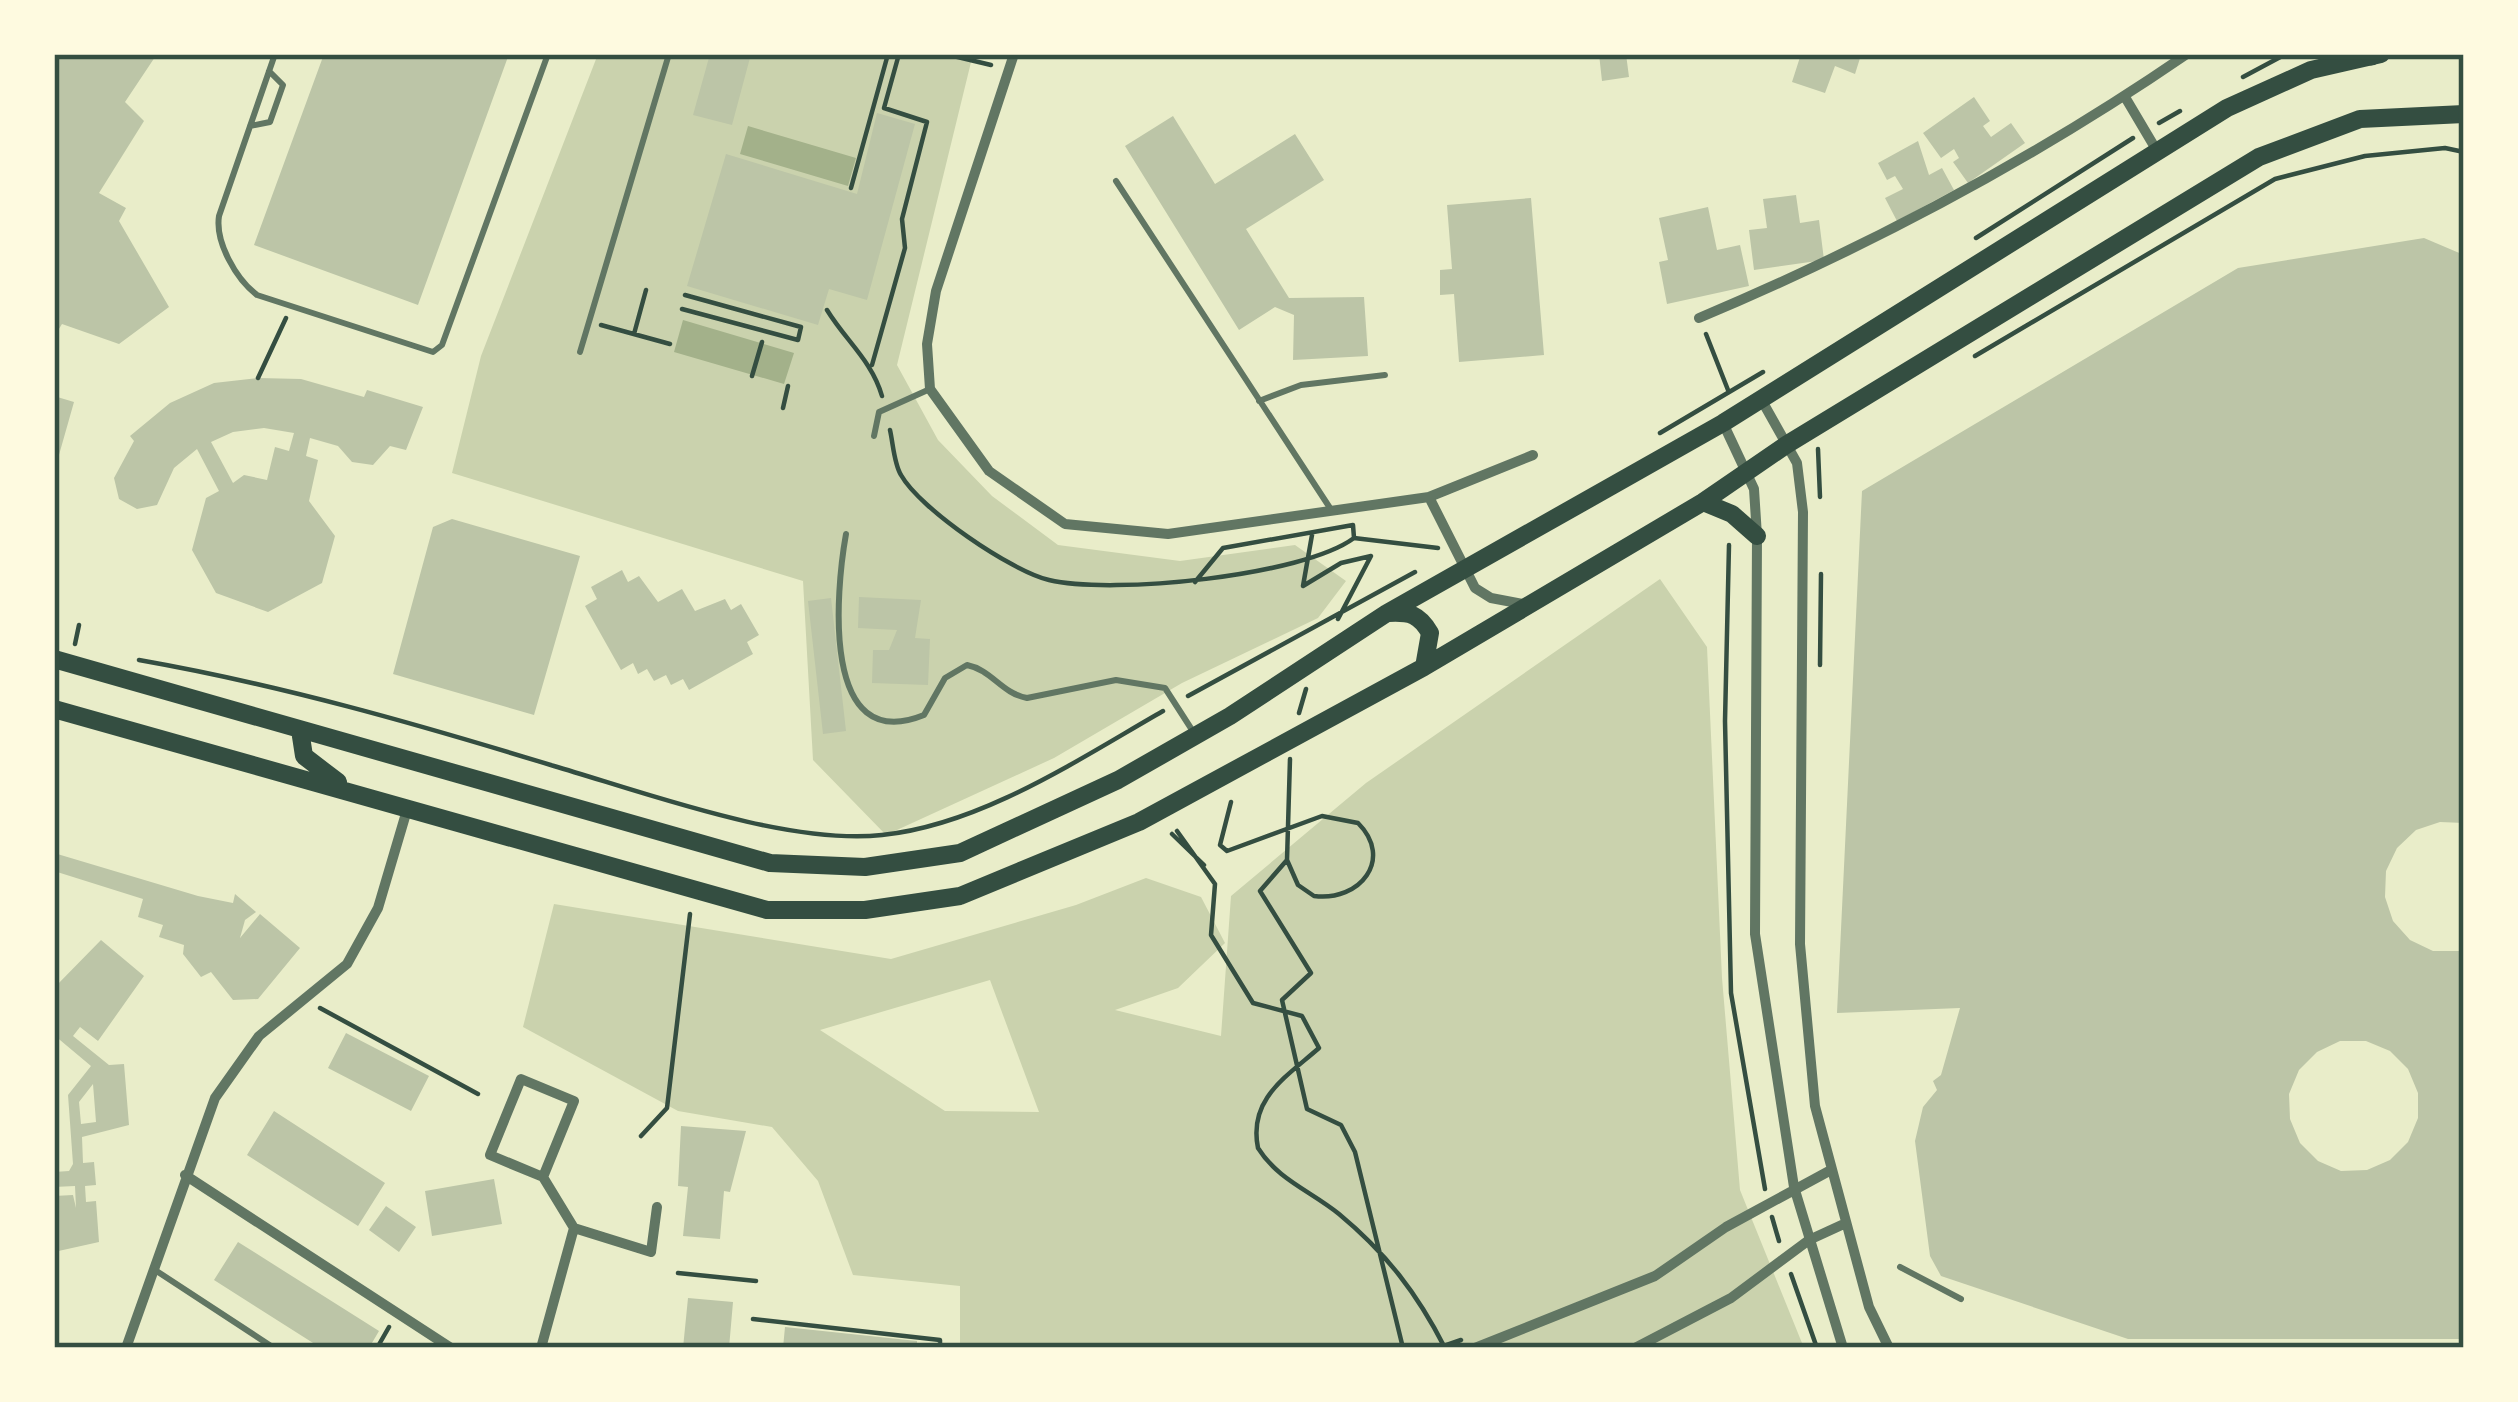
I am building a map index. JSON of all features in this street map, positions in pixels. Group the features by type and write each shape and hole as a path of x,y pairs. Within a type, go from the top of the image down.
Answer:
{"main road":[{"path":"54,659 770,863 866,867 960,853 1118,779 1196,736 1462,560 1723,423 2227,108 2311,70 2375,54"},
{"path":"54,709 767,910 889,907 960,896 1139,822 1424,667 1703,502 1786,445 2259,157 2360,119 2464,114"},
{"path":"1703,502 1732,514 1757,536"},
{"path":"1388,613 1409,612 1422,620 1430,633 1424,667"},
{"path":"300,730 304,755 346,789"}],"street":[{"path":"1014,54 936,291 927,344 931,389 988,471 1065,524 1168,533 1429,497 1532,454"},
{"path":"1699,318 1837,260 2125,97 2187,54"},
{"path":"2311,70 2331,54"},
{"path":"2125,97 2157,151"},
{"path":"1762,399 1797,463 1803,512 1800,944 1815,1106 1869,1307 1889,1348"},
{"path":"1723,423 1754,489 1757,536 1755,934 1794,1187 1843,1348"},
{"path":"1429,497 1475,588 1491,598 1529,605"},
{"path":"126,1348 214,1098 259,1036 347,964 378,908 407,810"},
{"path":"543,1177 574,1101 521,1079 490,1155 543,1177 574,1228 651,1252 657,1208"},
{"path":"1475,1348 1655,1276 1794,1187 1831,1170"},
{"path":"185,1175 451,1348"},
{"path":"1635,1348 1731,1298 1809,1240 1846,1223"},
{"path":"542,1348 574,1228"}],"lane":[{"path":"275,54 217,228 246,286 291,306 427,351 438,349 548,54"},
{"path":"580,352 669,54"},
{"path":"250,126 270,122 283,85 269,71"},
{"path":"1116,181 1332,511"},
{"path":"1259,401 1301,385 1385,375"},
{"path":"874,436 885,408 931,389"},
{"path":"846,534 836,595 842,659 854,701 869,716 891,721 924,715 945,678 968,664 982,668 1009,695 1027,698 1140,680 1166,688 1196,736"},
{"path":"1900,1267 1961,1298"},
{"path":"155,1270 274,1348"}],"path":[{"path":"851,188 888,54"},
{"path":"872,365 905,248 902,208 927,122 884,108 899,54"},
{"path":"945,54 1009,69"},
{"path":"2225,86 2286,54"},
{"path":"1966,245 2185,108"},
{"path":"1959,366 2275,179 2365,156 2445,148 2464,152"},
{"path":"634,334 646,290"},
{"path":"682,309 798,340 801,327 686,295"},
{"path":"258,378 291,306"},
{"path":"827,310 846,342 872,365 900,475 969,541 1048,580 1195,582 1334,553 1354,538 1462,560"},
{"path":"1699,318 1728,390"},
{"path":"590,322 670,344"},
{"path":"752,376 762,342"},
{"path":"1646,442 1768,369"},
{"path":"783,408 788,386"},
{"path":"1819,448 1820,514"},
{"path":"1195,582 1223,548 1353,525 1354,538"},
{"path":"1820,679 1821,554"},
{"path":"175,667 344,703 692,807 830,835 884,835 939,821 1050,779 1178,702 1417,571"},
{"path":"74,649 79,625"},
{"path":"1231,802 1220,845 1227,851 1337,815 1365,829 1374,854 1363,883 1336,897 1307,892 1287,860 1286,786"},
{"path":"1174,833 1204,865 1214,884 1213,939 1253,1003 1302,1016 1318,1048 1264,1097 1257,1113 1258,1148 1280,1174 1334,1210 1400,1268 1445,1348"},
{"path":"1287,860 1260,892 1311,973 1282,1000 1307,1109 1341,1125 1355,1152 1402,1348"},
{"path":"641,1136 667,1108 690,914"},
{"path":"304,999 478,1094"},
{"path":"678,1274 755,1281"},
{"path":"376,1348 396,1312"},
{"path":"753,1319 940,1340 940,1348"}],"shaded area":[{"path":"598,54 973,54 897,365 938,440 992,496 1058,545 1180,561 1295,545 1346,581 1318,618 1182,683 1054,758 886,835 813,760 803,581 452,473 481,356"},
{"path":"748,126 856,158 848,186 740,154"},
{"path":"683,320 794,353 784,384 674,352"},
{"path":"1660,579 1707,647 1722,978 1740,1190 1804,1348 960,1348 960,1286 853,1275 818,1181 772,1127 678,1111 523,1027 554,904 891,959 1076,905 1146,878 1201,897 1225,943 1178,988 1115,1010 1221,1036 1231,896 1366,783","holes":["990,980 1039,1112 945,1111 820,1030"]}],"building":[{"path":"54,54 157,54 125,102 144,121 99,193 126,208 119,221 169,307 119,344 62,324 54,337"},
{"path":"324,54 509,54 418,305 254,245"},
{"path":"710,54 751,54 732,125 693,115"},
{"path":"1599,54 1626,54 1629,77 1602,81"},
{"path":"1801,54 1861,55 1855,74 1835,66 1825,93 1792,82"},
{"path":"1974,97 1990,121 1983,126 1991,137 2011,123 2025,143 1968,183 1953,162 1959,158 1954,149 1941,158 1923,133"},
{"path":"877,113 915,124 867,300 829,289 818,325 687,286 726,154 857,194"},
{"path":"1173,116 1215,184 1295,134 1324,180 1246,229 1289,298 1364,297 1368,356 1293,360 1294,315 1275,307 1239,330 1125,146"},
{"path":"1918,141 1929,175 1942,168 1954,190 1897,221 1885,198 1903,189 1895,176 1887,180 1878,163"},
{"path":"1796,195 1800,223 1819,220 1824,260 1754,270 1749,230 1767,228 1763,199"},
{"path":"1531,198 1544,355 1459,362 1454,294 1440,295 1440,270 1452,269 1447,205"},
{"path":"1708,207 1717,250 1740,245 1749,286 1667,304 1659,262 1668,260 1659,218"},
{"path":"2424,238 2464,255 2464,823 2440,822 2416,830 2397,848 2386,871 2385,897 2393,921 2410,940 2433,951 2464,951 2464,1339 2128,1339 1941,1276 1930,1256 1915,1141 1923,1107 1937,1090 1933,1081 1941,1075 1960,1008 1837,1013 1862,491 2238,268","holes":["2340,1041 2366,1041 2390,1051 2408,1069 2418,1093 2418,1118 2408,1142 2390,1160 2367,1170 2341,1171 2318,1161 2300,1143 2290,1119 2289,1094 2299,1070 2317,1052"]},
{"path":"301,379 364,397 367,390 423,407 406,450 390,446 373,465 352,462 338,446 310,438 306,456 318,460 309,501 335,536 322,583 268,612 216,593 192,550 206,498 219,491 197,449 174,468 157,505 137,509 119,499 114,478 134,441 130,436 170,403 214,383","holes":["264,428 294,433 289,451 275,447 267,480 244,475 233,483 211,442 233,432"]},
{"path":"54,396 74,402 55,469 54,468"},
{"path":"452,519 580,556 534,715 393,674 433,527"},
{"path":"622,570 628,582 639,576 658,602 682,589 695,611 725,599 731,610 741,604 759,635 747,642 753,654 689,690 683,679 671,685 666,675 654,681 647,669 638,674 633,663 621,670 585,606 597,599 591,587"},
{"path":"859,597 921,600 915,638 930,639 928,685 872,683 873,650 889,650 897,630 858,628"},
{"path":"831,598 846,731 823,734 808,601"},
{"path":"54,853 198,896 233,903 235,894 256,912 245,920 240,938 260,914 300,948 258,999 233,1000 211,972 201,977 183,954 184,945 159,937 163,925 138,917 143,899 54,871"},
{"path":"101,940 144,976 98,1041 80,1027 73,1036 109,1065 124,1064 129,1125 82,1137 83,1163 94,1162 96,1185 85,1186 86,1202 96,1201 99,1242 54,1252 54,1196 73,1195 76,1208 75,1186 54,1187 54,1172 69,1171 73,1164 68,1095 91,1066 54,1035 54,988","holes":["93,1084 96,1122 81,1124 79,1102"]},
{"path":"346,1033 429,1076 411,1111 328,1068"},
{"path":"274,1111 385,1183 358,1226 247,1155"},
{"path":"681,1126 746,1131 730,1192 724,1191 720,1239 683,1236 688,1187 678,1186"},
{"path":"494,1179 502,1224 432,1236 425,1191"},
{"path":"386,1206 416,1227 399,1252 369,1230"},
{"path":"238,1242 379,1331 369,1348 321,1348 214,1280"},
{"path":"688,1298 733,1302 729,1348 683,1348"},
{"path":"785,1327 917,1341 917,1348 783,1348"}]}
